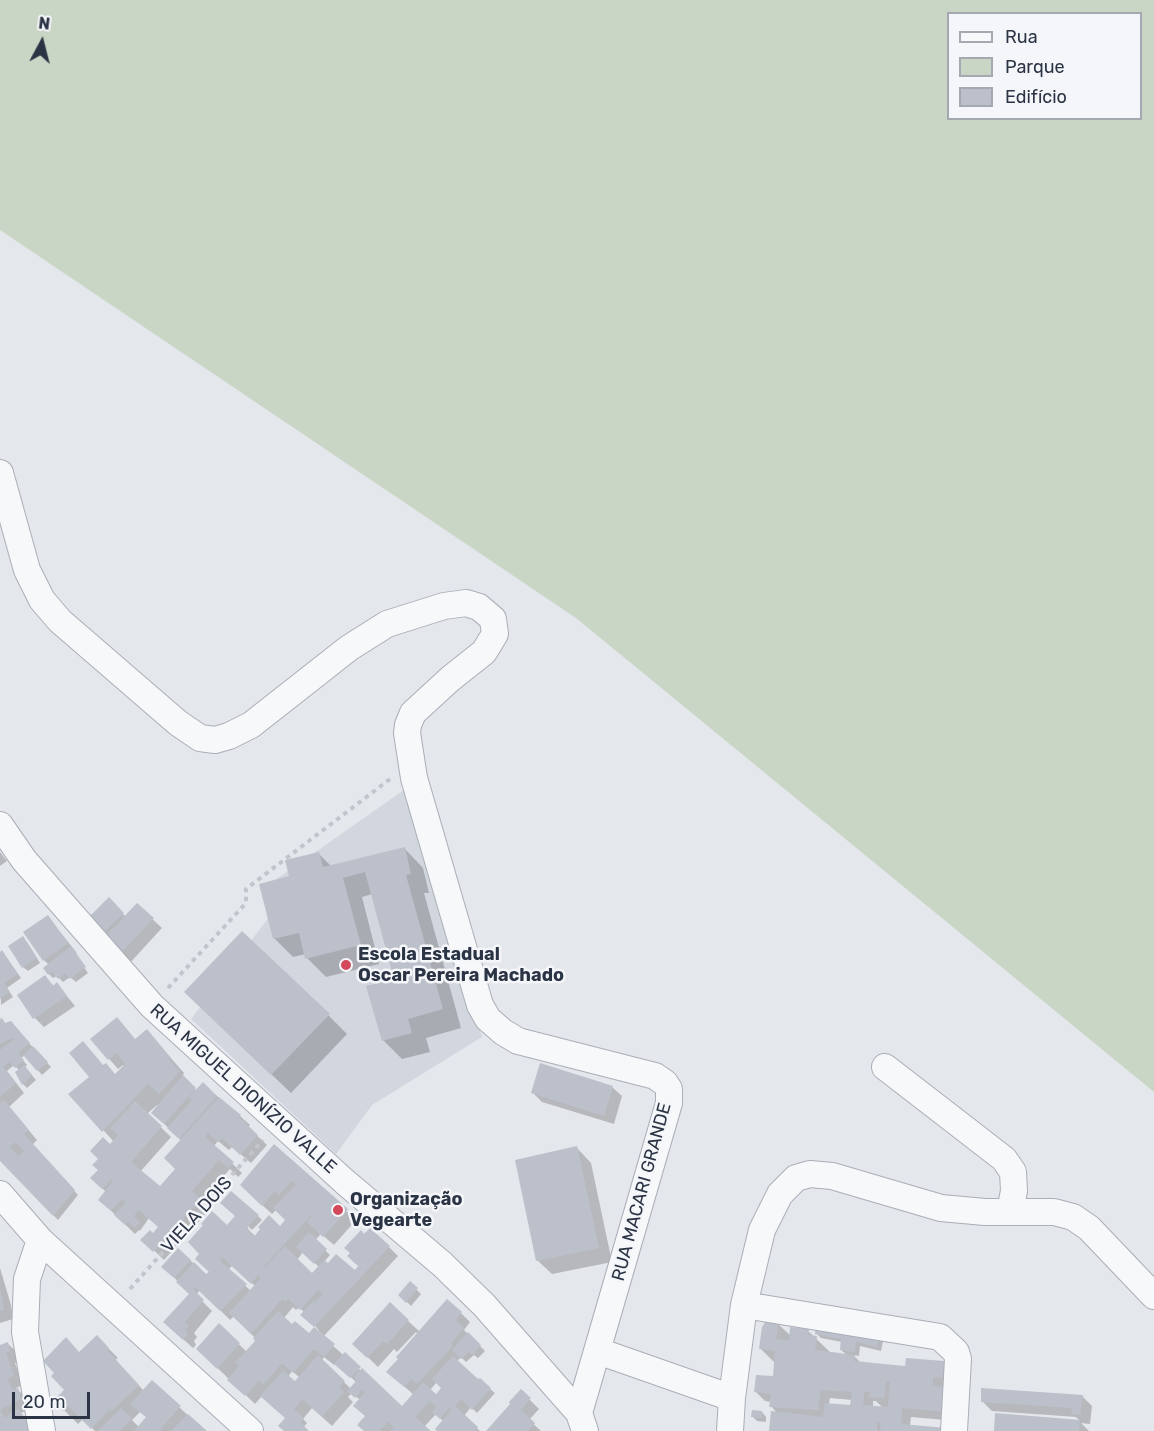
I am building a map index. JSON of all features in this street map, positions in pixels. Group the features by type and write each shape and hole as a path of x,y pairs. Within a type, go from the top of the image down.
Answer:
{"street":[{"name":"RUA MACARI GRANDE","path":"0,473 27,570 42,600 60,621 178,723 200,738 215,740 251,725 349,648 387,624 444,606 466,603 479,607 494,619 495,634 484,652 450,679 410,717 407,732 411,763 480,1005 488,1019 503,1032 519,1041 655,1076 669,1089 669,1103 598,1351 582,1422"},
{"name":"RUA MIGUEL DIONÍZIO VALLE","path":"0,825 24,860 152,1006 345,1182 468,1288 582,1422"},
{"path":"885,1067 1004,1159 1013,1172 1014,1191 1010,1211"},
{"path":"730,1431 744,1305 762,1230 780,1194 796,1178 810,1174 832,1176 941,1208 965,1211 1054,1212 1073,1217 1089,1228 1154,1296"},
{"path":"0,1194 40,1240 250,1431"},
{"path":"40,1240 27,1279 25,1332 42,1431"},
{"path":"744,1305 939,1338 948,1343 956,1352 958,1359 954,1431"},
{"path":"598,1351 732,1398"}],"path":[{"path":"152,1006 246,903 246,889 411,763"},
{"name":"VIELA DOIS","path":"114,1307 280,1122"}],"shaded area":[{"name":"Escola Estadual Oscar Pereira Machado","path":"404,790 482,1037 372,1105 336,1154 191,1019 273,912 261,890"}],"green space":[{"path":"0,0 1154,0 1154,1092 576,618 0,230"}],"building":[{"path":"405,847 411,874 406,875 443,1009 408,1019 412,1033 382,1041 366,986 394,979 365,872 343,878 361,945 305,959 299,933 273,939 259,884 289,876 285,860 319,852 323,867"},
{"path":"109,897 124,913 99,936 85,921"},
{"path":"137,903 154,918 118,956 101,941"},
{"path":"48,915 68,943 43,961 23,932"},
{"path":"242,931 330,1014 271,1075 184,992"},
{"path":"23,936 37,958 22,968 8,946"},
{"path":"71,946 86,967 70,979 65,973 58,979 52,972 48,975 43,968"},
{"path":"2,950 18,974 4,983 10,992 0,999 0,952"},
{"path":"45,975 53,986 57,982 67,996 33,1019 17,995"},
{"path":"117,1017 135,1039 147,1029 171,1058 169,1060 180,1071 159,1094 148,1084 102,1132 68,1094 89,1077 69,1053 83,1041 103,1065 106,1063 115,1074 125,1064 117,1053 108,1060 90,1039"},
{"path":"2,1018 5,1023 11,1021 30,1043 18,1053 24,1060 15,1068 9,1062 3,1067 16,1083 0,1097 0,1050 13,1040 12,1038 0,1044 0,1019"},
{"path":"33,1046 48,1062 37,1071 23,1055"},
{"path":"540,1063 613,1086 604,1116 531,1093"},
{"path":"24,1065 32,1075 22,1085 15,1072"},
{"path":"183,1075 196,1088 164,1124 151,1113"},
{"path":"203,1082 217,1096 179,1139 167,1128 192,1100 189,1097"},
{"path":"219,1097 241,1115 239,1117 258,1135 240,1155 222,1138 218,1142 208,1133 205,1137 234,1162 228,1168 219,1160 192,1191 201,1199 153,1252 140,1240 150,1230 153,1233 158,1227 139,1210 134,1216 140,1222 135,1228 128,1222 125,1225 114,1215 126,1202 122,1199 111,1211 98,1200 113,1181 112,1179 102,1189 90,1178 98,1170 92,1165 98,1159 90,1151 103,1137 110,1144 118,1135 110,1128 135,1101 162,1126 131,1162 160,1186 175,1169 164,1158"},
{"path":"4,1100 29,1130 24,1134 75,1190 53,1216 0,1161 0,1103","holes":["16,1142 24,1151 18,1156 10,1147"]},
{"path":"274,1144 348,1209 323,1237 307,1222 319,1207 265,1267 285,1246 312,1273 324,1260 328,1263 336,1254 355,1270 358,1266 347,1256 350,1253 344,1248 361,1230 364,1234 370,1228 390,1246 314,1327 300,1315 323,1294 318,1290 300,1310 288,1299 286,1302 282,1299 251,1334 229,1313 261,1278 258,1275 251,1284 222,1257 219,1260 247,1284 220,1311 195,1287 193,1289 204,1300 185,1322 189,1326 185,1330 188,1334 183,1340 163,1322 189,1294 176,1282 194,1262 206,1274 209,1272 195,1259 199,1254 188,1242 212,1211 227,1225 235,1216 220,1203 231,1191 259,1215 247,1227 254,1237 260,1229 258,1227 269,1215 280,1226 285,1220 273,1208 296,1185 292,1181 279,1195 275,1191 262,1206 240,1185"},
{"path":"577,1146 599,1248 536,1261 515,1160"},
{"path":"309,1232 327,1249 314,1264 296,1247"},
{"path":"178,1248 191,1260 174,1278 161,1267"},
{"path":"410,1281 418,1288 406,1303 398,1295"},
{"path":"0,1288 4,1310 0,1311"},
{"path":"447,1299 462,1312 455,1320 464,1328 451,1343 453,1346 417,1384 411,1379 404,1387 386,1372 398,1359 396,1357"},
{"path":"390,1302 409,1320 387,1344 383,1341 367,1358 352,1344"},
{"path":"278,1311 292,1324 295,1321 309,1333 314,1327 335,1344 324,1357 314,1349 293,1373 282,1363 263,1385 259,1381 245,1396 227,1380 239,1366 235,1363 255,1341 253,1338"},
{"path":"766,1321 779,1322 776,1339 789,1341 790,1327 809,1329 808,1335 817,1336 815,1350 855,1355 854,1361 905,1366 906,1358 944,1361 948,1378 933,1377 933,1386 950,1387 948,1412 902,1408 901,1424 947,1428 947,1431 880,1431 881,1422 877,1422 877,1431 769,1431 771,1411 823,1417 825,1403 850,1405 852,1392 821,1390 818,1410 769,1407 771,1394 754,1392 756,1375 773,1376 775,1351 759,1349 762,1327","holes":["886,1381 890,1382 888,1407 863,1405 864,1392 870,1392 869,1397 884,1398"]},
{"path":"219,1323 240,1343 217,1369 196,1349"},
{"path":"816,1325 879,1336 877,1347 856,1342 855,1352 840,1350 841,1339 815,1334"},
{"path":"468,1332 481,1345 473,1355 469,1352 461,1359 452,1350"},
{"path":"97,1335 109,1348 107,1350 139,1385 112,1411 110,1409 91,1429 68,1406 63,1411 55,1402 64,1390 51,1376 54,1373 43,1361 66,1337 79,1352"},
{"path":"8,1342 10,1351 6,1353 14,1375 7,1379 13,1390 18,1388 21,1399 0,1410 0,1345"},
{"path":"345,1352 361,1367 350,1378 334,1364"},
{"path":"318,1355 345,1381 339,1387 344,1392 322,1417 302,1399 294,1409 304,1418 300,1422 309,1431 284,1431 278,1426 285,1418 260,1396 283,1371 295,1381"},
{"path":"453,1356 491,1388 472,1410 461,1399 455,1406 478,1427 475,1431 437,1431 435,1429 452,1409 449,1408 440,1419 432,1412 436,1407 430,1401 415,1417 431,1431 390,1431 394,1427 388,1422 380,1431 364,1431 357,1425 365,1416 353,1406 365,1392 362,1390 355,1398 347,1391 357,1380 354,1377 362,1368 402,1406 423,1382 436,1394 441,1388 432,1379"},
{"path":"152,1380 181,1406 160,1429 162,1431 134,1431 146,1417 130,1404"},
{"path":"981,1388 1083,1395 1080,1415 1071,1414 1072,1408 981,1402"},
{"path":"521,1389 531,1398 521,1410 535,1423 528,1431 486,1431 510,1404 509,1402"},
{"path":"18,1408 33,1431 0,1431 0,1410 5,1418"},
{"path":"121,1408 132,1418 120,1431 98,1431"},
{"path":"752,1410 762,1411 762,1418 751,1417"},
{"path":"995,1413 1080,1420 1079,1431 994,1431"},
{"path":"188,1414 207,1431 171,1431"}],"place":[{"name":"Escola Estadual Oscar Pereira Machado","path":"346,965"},
{"name":"Organização Vegearte","path":"338,1210"}]}
